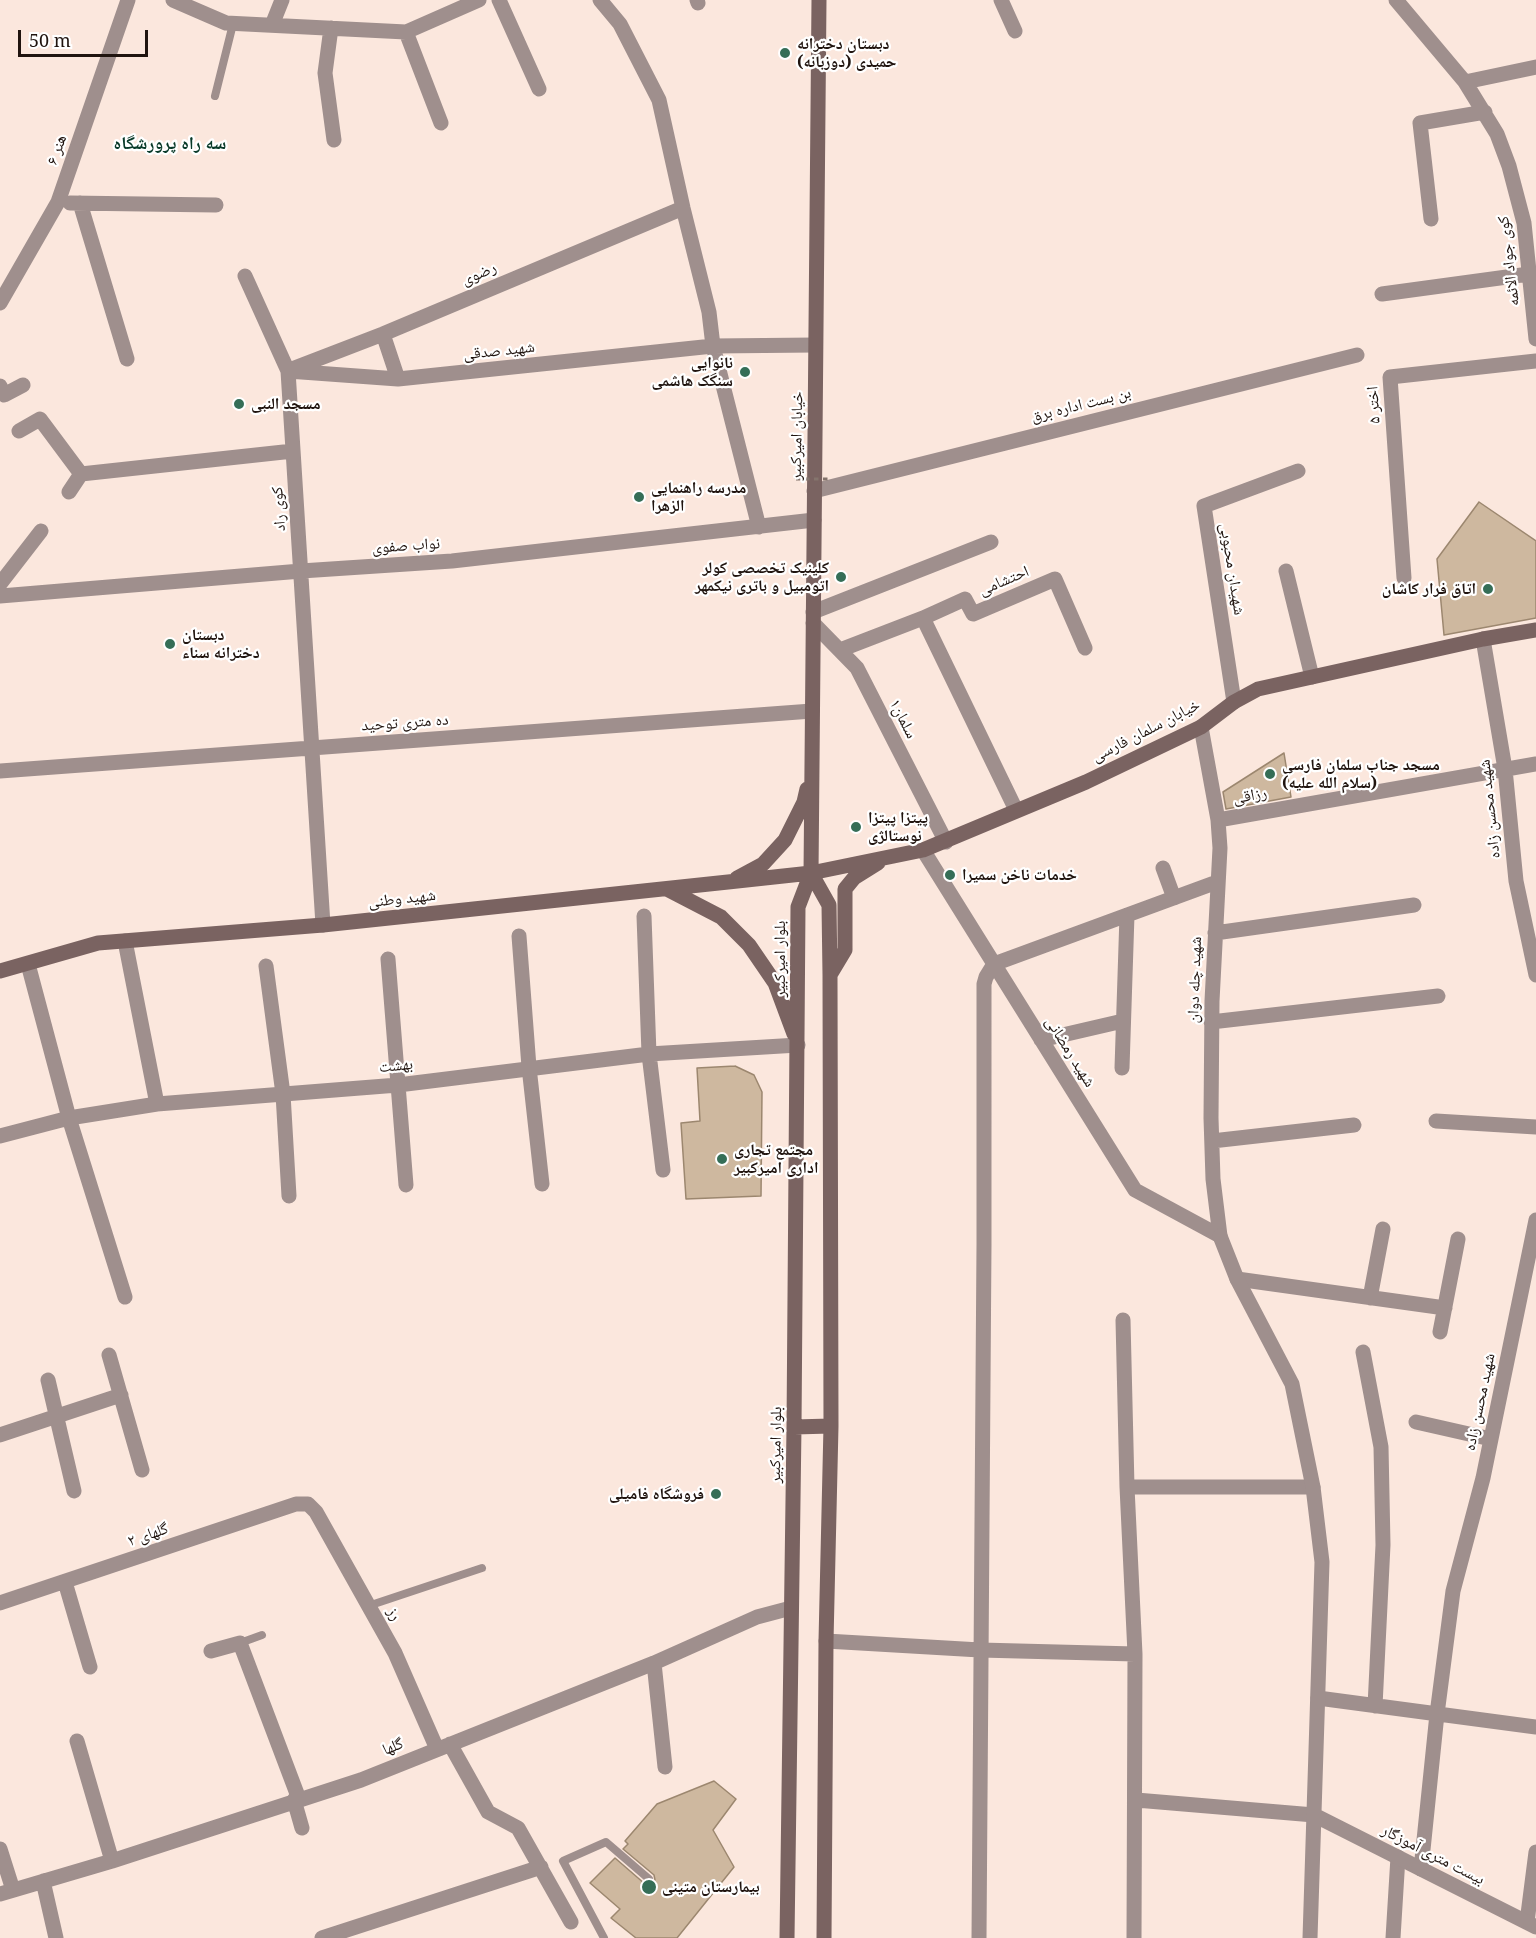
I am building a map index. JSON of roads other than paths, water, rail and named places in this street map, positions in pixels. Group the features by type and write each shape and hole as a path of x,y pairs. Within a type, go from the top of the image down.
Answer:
{"main road":[{"name":"خیابان امیرکبیر","path":"811,873 819,0"},
{"name":"خیابان سلمان فارسی","path":"811,873 923,850 946,842 1016,810 1086,782 1201,727 1234,702 1258,689 1483,639 1536,630"},
{"path":"728,882 763,864 785,840 804,802 811,772"},
{"path":"830,975 844,950 845,889 854,878 887,858"},
{"path":"811,873 829,905 830,975 831,1426 826,1641 824,1938"},
{"name":"شهید وطنی","path":"0,971 98,944 323,925 811,873"},
{"name":"بلوار امیرکبیر","path":"787,1938 798,907 811,873"},
{"path":"666,889 721,917 748,945 775,983 798,1045"},
{"path":"794,1427 831,1426"}],"street":[{"name":"هنر ۶","path":"0,303 58,202 128,0"},
{"path":"173,0 233,24 406,32 479,0"},
{"path":"272,25 282,0"},
{"path":"499,0 539,90"},
{"path":"600,0 620,24 659,100 709,312 713,346 759,527"},
{"path":"1001,0 1015,30"},
{"name":"کوی جواد الائمه","path":"1396,0 1466,82 1497,134 1530,221 1529,274 1536,339"},
{"path":"331,28 326,74 334,140"},
{"path":"406,32 441,123"},
{"path":"1466,82 1536,67"},
{"path":"1431,219 1420,123 1485,112"},
{"path":"58,202 216,205"},
{"path":"80,203 127,359"},
{"name":"رضوی","path":"288,371 383,334 683,208"},
{"path":"1382,294 1529,274"},
{"name":"کوی راد","path":"245,276 288,371 323,925"},
{"path":"383,334 398,379"},
{"name":"شهید صدقی","path":"288,371 398,379 713,346 815,345"},
{"name":"بن بست اداره برق","path":"814,491 1357,354"},
{"name":"اختر ۵","path":"1404,578 1390,377 1536,361"},
{"path":"0,386 4,394 23,385"},
{"path":"20,431 40,419 81,474"},
{"path":"81,474 293,452"},
{"name":"شهیدان محبوبی","path":"1234,702 1204,506 1298,471"},
{"path":"69,492 81,474"},
{"name":"نواب صفوی","path":"0,596 452,561 814,520"},
{"path":"0,584 41,531"},
{"path":"813,618 991,543"},
{"path":"1286,571 1312,677"},
{"name":"احتشامی","path":"840,650 965,599 973,614 1055,579 1085,648"},
{"name":"سلمان۱","path":"813,618 856,668 946,842"},
{"path":"923,618 1016,810"},
{"name":"شهید محسن زاده","path":"1483,639 1505,769 1516,881 1536,975"},
{"name":"ده متری توحید","path":"0,771 812,711"},
{"name":"شهید چله دوان","path":"1201,727 1218,820 1220,848 1211,1022 1213,1179 1220,1236 1237,1279 1292,1384 1313,1487 1322,1562 1310,1938"},
{"name":"رزاقی","path":"1218,820 1536,764"},
{"name":"شهید رمضانی","path":"923,850 1135,1190 1220,1236"},
{"path":"1162,868 1174,898"},
{"path":"979,1938 984,984 994,964 1217,882"},
{"path":"1215,933 1414,905"},
{"path":"1122,1068 1127,915"},
{"path":"644,916 649,1054 663,1170"},
{"path":"519,936 529,1067 542,1184"},
{"path":"125,941 158,1104"},
{"path":"388,959 406,1185"},
{"path":"28,964 69,1118 125,1297"},
{"path":"266,966 283,1094 289,1196"},
{"path":"1211,1022 1438,996"},
{"path":"1041,1040 1123,1021"},
{"name":"بهشت","path":"0,1136 69,1118 158,1104 398,1085 529,1067 649,1054 798,1045"},
{"path":"1436,1121 1536,1128"},
{"path":"1212,1141 1354,1125"},
{"name":"شهید محسن زاده","path":"1421,1869 1437,1714 1453,1591 1483,1478 1536,1220"},
{"path":"1370,1298 1383,1229"},
{"path":"1440,1332 1458,1239"},
{"path":"1237,1279 1445,1308"},
{"path":"1124,1320 1127,1487 1135,1654 1134,1938"},
{"path":"1363,1352 1381,1447 1383,1545 1375,1706"},
{"path":"109,1355 142,1470"},
{"path":"48,1380 74,1491"},
{"path":"0,1435 121,1395"},
{"path":"1416,1422 1491,1438"},
{"path":"1127,1487 1313,1487"},
{"name":"گلهای ۲","path":"0,1603 296,1504 308,1504"},
{"name":"رز","path":"308,1504 316,1512 395,1653 443,1747 488,1812 518,1828 571,1922"},
{"path":"65,1582 90,1667"},
{"name":"گلها","path":"7,1892 112,1861 361,1780 654,1663 757,1617 791,1608"},
{"path":"826,1641 980,1650 1135,1654"},
{"path":"211,1651 240,1642 297,1800 302,1828"},
{"path":"654,1663 665,1767"},
{"path":"1318,1698 1536,1727"},
{"path":"77,1742 112,1861"},
{"path":"1136,1800 1314,1815"},
{"name":"بیست متری آموزگار","path":"1314,1815 1531,1924"},
{"path":"0,1849 7,1892"},
{"path":"1531,1924 1536,1852"},
{"path":"1393,1938 1398,1857"},
{"path":"322,1938 541,1868"},
{"path":"43,1881 56,1938"}],"lane":[{"path":"215,96 233,24"},
{"path":"368,1606 482,1568"},
{"path":"240,1642 262,1635"},
{"path":"604,1938 563,1861 606,1842 649,1879"}],"place":[{"name":"دبستان دخترانه حمیدی (دوزبانه)","path":"785,53"},
{"name":"نانوایی سنگک هاشمی","path":"745,372"},
{"name":"مسجد النبی","path":"239,404"},
{"name":"مدرسه راهنمایی الزهرا","path":"639,497"},
{"name":"کلینیک تخصصی کولر اتومبیل و باتری نیکمهر","path":"841,577"},
{"name":"اتاق فرار کاشان","path":"1488,589"},
{"name":"دبستان دخترانه سناء","path":"170,644"},
{"name":"مسجد جناب سلمان فارسی (سلام الله علیه)","path":"1270,774"},
{"name":"پیتزا پیتزا نوستالژی","path":"856,827"},
{"name":"خدمات ناخن سمیرا","path":"950,875"},
{"name":"مجتمع تجاری اداری امیرکبیر","path":"722,1159"},
{"name":"فروشگاه فامیلی","path":"716,1494"},
{"name":"بیمارستان متینی","path":"649,1887"}],"district":[{"name":"سه راه پرورشگاه","path":"170,144"}]}
